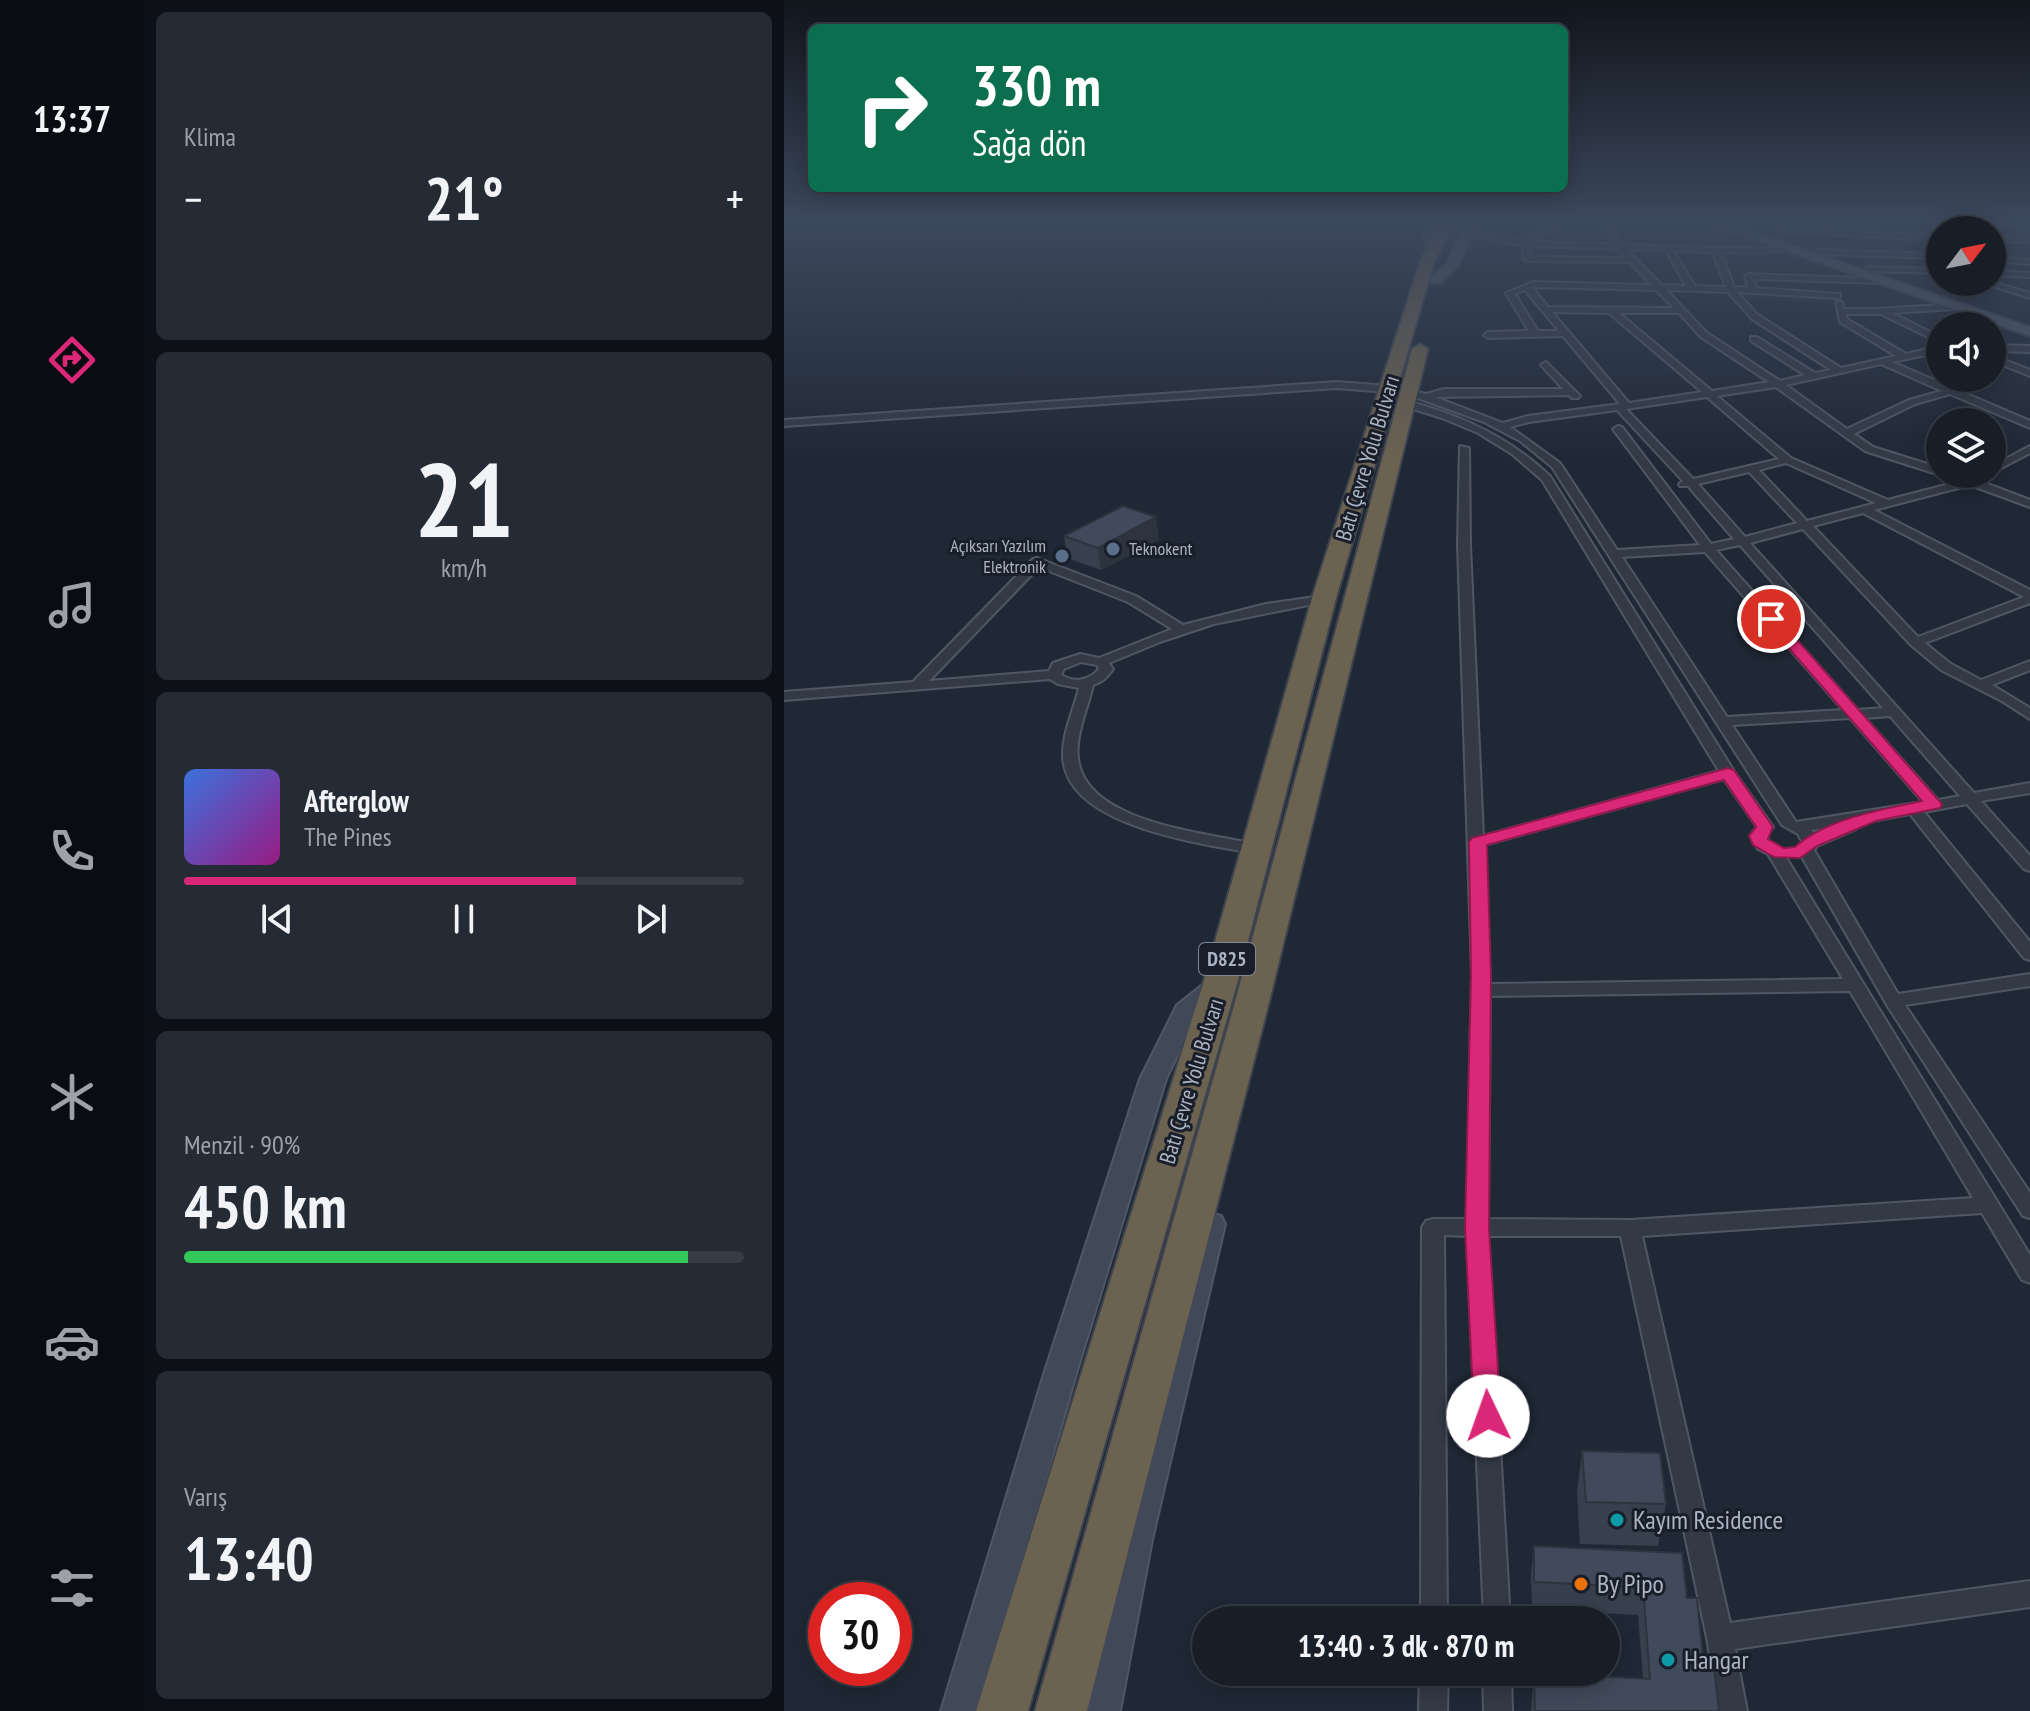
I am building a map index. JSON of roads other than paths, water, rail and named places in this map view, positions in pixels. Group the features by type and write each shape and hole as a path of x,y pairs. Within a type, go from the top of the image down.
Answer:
{"highway":[{"name":"Batı Çevre Yolu Bulvarı","path":"1075,1708 1407,396 1427,302"},
{"name":"Batı Çevre Yolu Bulvarı","path":"989,1706 1220,984 1324,598 1407,396"}],"main road":[{"path":"1942,302 2030,332"},
{"path":"1964,302 2030,324"}],"street":[{"path":"1515,302 1535,334"},
{"path":"1538,302 1623,406 2030,866"},
{"path":"1670,302 1704,335 1869,449 1926,467"},
{"path":"1742,302 1755,317 1838,370"},
{"path":"1838,302 1843,320 1903,356"},
{"path":"1840,311 1881,312 1954,306"},
{"path":"1544,309 1678,311"},
{"path":"1612,311 1787,460 1887,504"},
{"path":"1881,312 1926,333"},
{"path":"1488,335 1565,333"},
{"path":"1754,339 1811,375"},
{"path":"2006,350 2030,349"},
{"path":"1504,426 1589,410 1778,384 1926,352"},
{"path":"2006,359 2030,373"},
{"path":"1881,361 1926,382"},
{"path":"1546,365 1589,410"},
{"path":"784,423 1322,386 1407,396 1504,426 1533,443 1556,465 1793,826 1807,834 1808,846 1893,1001 2030,1210"},
{"path":"1407,396 1458,391 1572,392"},
{"path":"1847,433 1912,402 1948,392 2030,425"},
{"path":"1407,396 1450,415 1513,450 1529,460 1546,478 1728,773 1765,827"},
{"path":"2008,417 2030,414"},
{"path":"1618,429 1708,548 1933,804"},
{"path":"1513,450 1519,444 1533,443"},
{"path":"1464,448 1464,545 1478,842 1481,990 1477,1228 1496,1606"},
{"path":"2006,462 2030,449"},
{"path":"1662,488 1787,460"},
{"path":"1752,469 1916,642 1946,667 2007,698 2030,715"},
{"path":"1616,554 1708,548 1805,527 1948,488"},
{"path":"1987,488 2030,504"},
{"path":"1865,510 2030,597"},
{"path":"918,684 1037,562 1132,599 1179,628"},
{"path":"1916,642 2030,597"},
{"path":"1101,662 1179,628 1231,614 1324,598"},
{"path":"784,696 1054,675 1069,684 1087,683 1104,673 1105,665 1088,658 1072,660 1058,666 1054,675"},
{"path":"1980,685 2030,665"},
{"path":"1087,683 1070,758 1080,787 1111,811 1184,834 1258,849"},
{"path":"1723,721 1893,712"},
{"path":"1478,842 1728,773"},
{"path":"1765,827 1872,816 2030,788"},
{"path":"1913,808 2030,954"},
{"path":"1774,851 1794,854 1872,816"},
{"path":"1765,827 1758,836 1760,841 1774,851 2030,1274"},
{"path":"1893,1001 2030,980"},
{"path":"989,1706 1060,1374 1153,1079 1186,1011 1220,984"},
{"path":"1481,990 1853,985"},
{"path":"1434,1606 1433,1227 1630,1228 1988,1205"},
{"path":"1630,1228 1720,1638 1733,1711"},
{"path":"1720,1638 2030,1594"},
{"path":"1433,1711 1434,1686"},
{"path":"1497,1686 1498,1711"}],"place":[{"name":"Teknokent","path":"1113,549"},
{"name":"Açıksarı Yazılım Elektronik","path":"1062,556"},
{"name":"Kayım Residence","path":"1617,1520"},
{"name":"By Pipo","path":"1581,1584"},
{"name":"Hangar","path":"1668,1660"}]}
